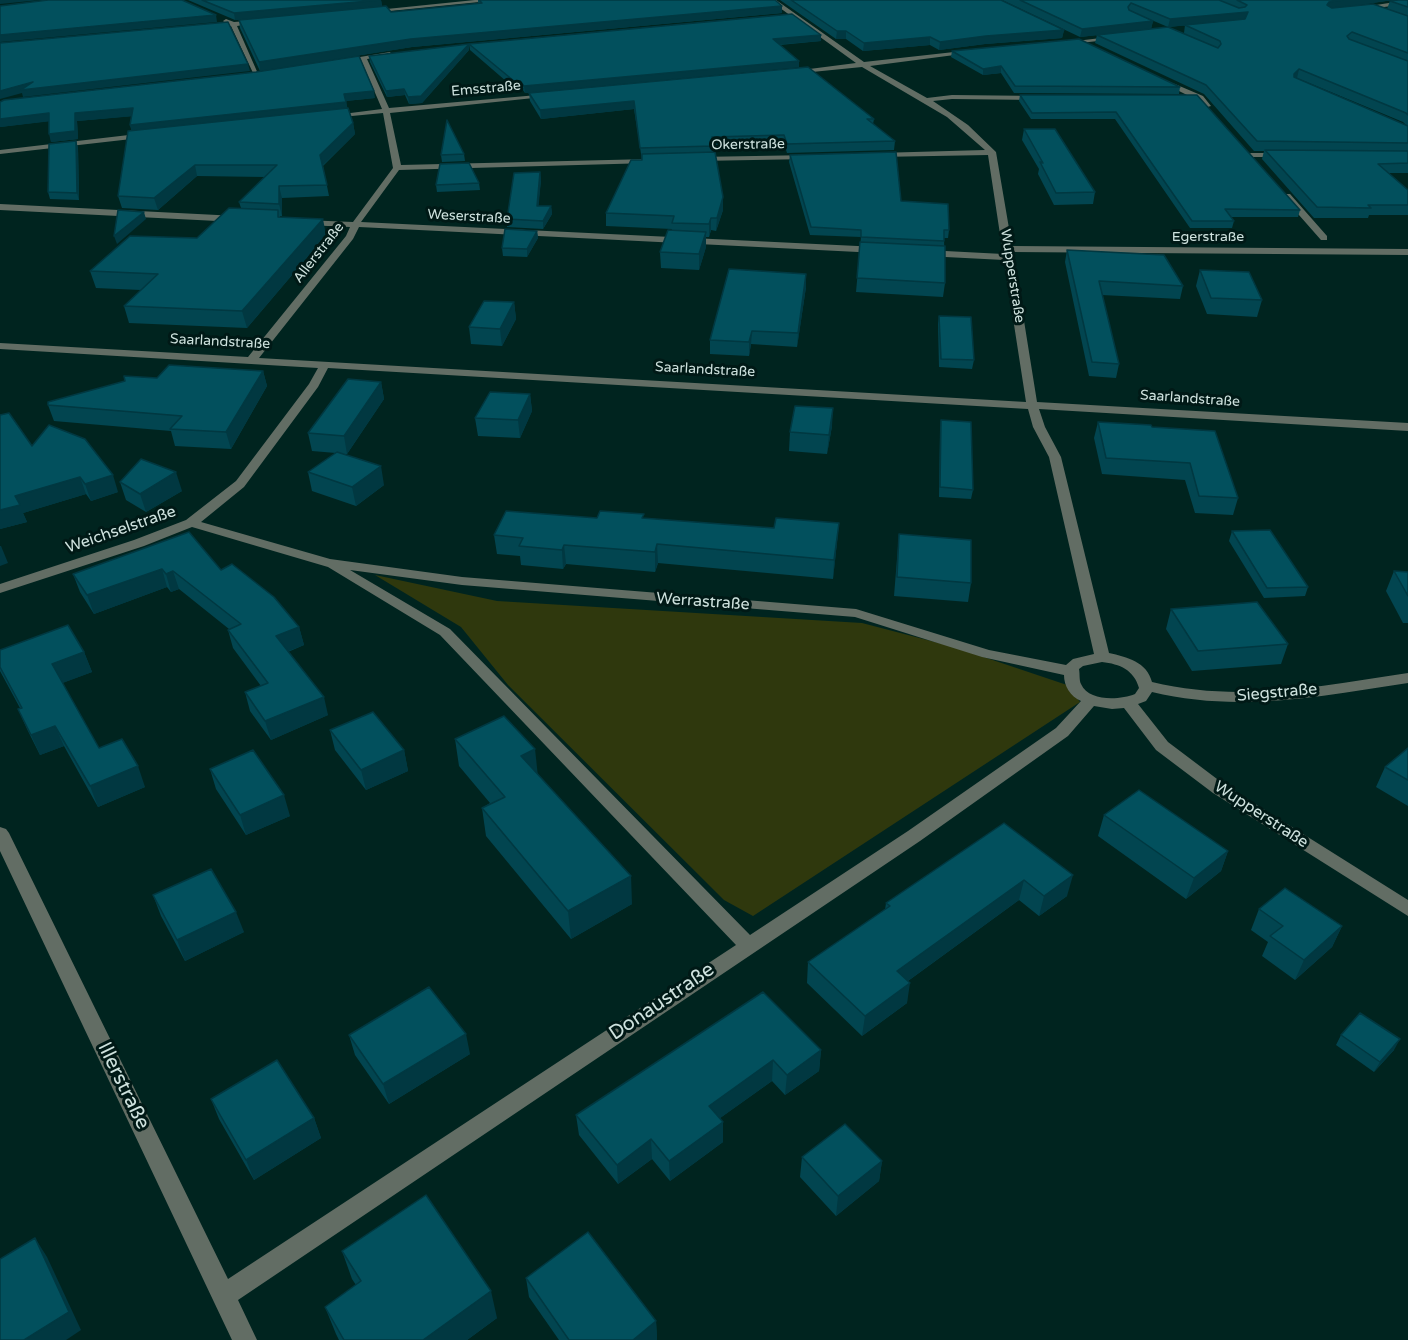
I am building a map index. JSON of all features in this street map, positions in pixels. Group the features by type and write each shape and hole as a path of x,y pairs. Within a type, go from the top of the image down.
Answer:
{"street":[{"path":"364,12 496,0"},
{"path":"772,0 865,66 926,100 984,143 992,152"},
{"path":"1350,9 1408,2"},
{"path":"1359,3 1389,14"},
{"path":"214,16 233,24 257,75"},
{"path":"782,17 794,16"},
{"path":"198,27 269,21"},
{"path":"1061,32 1101,51"},
{"path":"1049,44 1124,36"},
{"path":"786,74 865,66 974,50"},
{"path":"331,63 402,52"},
{"path":"363,58 386,111 397,168 655,160"},
{"path":"245,76 267,73"},
{"path":"1150,75 1200,98 1215,114"},
{"name":"Emsstraße","path":"327,116 564,94"},
{"path":"926,100 952,97 1046,98"},
{"path":"1176,98 1200,98"},
{"path":"0,152 150,134"},
{"path":"1244,147 1258,163"},
{"path":"864,155 992,152"},
{"name":"Wupperstraße","path":"992,152 1032,404 1039,427 1055,457 1102,657"},
{"path":"1251,155 1296,155"},
{"name":"Okerstraße","path":"690,160 818,156"},
{"name":"Allerstraße","path":"252,359 350,237 360,215 397,168"},
{"path":"1280,188 1324,238"},
{"path":"0,207 249,219"},
{"name":"Weserstraße","path":"293,221 891,251"},
{"path":"915,252 1009,253"},
{"name":"Egerstraße","path":"1009,253 1408,252"},
{"name":"Saarlandstraße","path":"0,346 1032,404 1408,428"},
{"name":"Weichselstraße","path":"0,589 139,543 191,522 240,484 314,384 325,364"},
{"name":"Werrastraße","path":"191,522 329,563 473,582 856,613 987,654 1071,671"},
{"name":"Werrastraße","path":"329,563 445,632 748,945"},
{"path":"1102,657 1127,663 1144,677 1145,693 1139,700 1129,704 1110,705 1091,699 1075,688 1071,681 1071,671 1078,662 1102,657"},
{"name":"Siegstraße","path":"1146,686 1187,695 1222,698 1274,696 1408,678"},
{"name":"Donaustraße","path":"224,1295 914,836 1062,732 1091,699"},
{"name":"Wupperstraße","path":"1129,704 1162,746 1219,789 1408,909"},
{"name":"Illerstraße","path":"0,833 245,1340"}],"green space":[{"path":"375,575 497,601 862,623 954,647 1067,685 1080,702 753,916 724,900 508,685 461,627"}],"building":[{"path":"48,0 182,0 216,15 0,35 0,6"},
{"path":"202,0 380,0 234,13"},
{"path":"479,0 775,0 782,6 411,39 259,62 239,20 386,6 391,12 482,3"},
{"path":"791,0 1001,0 1064,30 940,42 930,37 864,43 846,31 837,31"},
{"path":"1020,0 1219,0 1239,8 1247,5 1237,0 1343,0 1329,2 1327,5 1332,8 1373,4 1408,16 1408,53 1352,32 1347,36 1349,39 1408,61 1408,115 1299,69 1294,77 1408,126 1408,143 1257,141 1206,85 1097,35 1168,27 1218,48 1220,41 1185,25 1245,19 1248,12 1170,19 1131,3 1129,10 1153,21 1082,29"},
{"path":"1408,0 1408,7 1390,1"},
{"path":"792,14 821,35 773,39 799,61 524,86 520,81 514,81 469,44"},
{"path":"228,22 248,64 21,90 33,82 0,91 0,43"},
{"path":"1079,39 1180,87 1015,86 1001,66 983,69 952,51"},
{"path":"469,44 421,96 408,97 404,89 386,91 369,56"},
{"path":"359,56 374,91 344,94 346,102 130,125 133,108 75,113 75,131 49,134 49,113 0,119 0,102 4,100 256,72"},
{"path":"808,67 874,119 867,119 895,141 787,144 784,135 712,137 713,146 640,148 634,101 540,110 529,93"},
{"path":"1020,95 1197,95 1300,210 1225,209 1234,221 1192,221 1116,112 1032,113"},
{"path":"348,108 353,123 320,155 327,185 279,186 279,204 239,202 277,165 195,165 154,198 118,196 128,131"},
{"path":"447,120 464,154 441,155"},
{"path":"1024,129 1055,129 1095,192 1056,193"},
{"path":"76,141 77,193 48,192 49,144"},
{"path":"1265,150 1408,151 1408,163 1378,164 1408,190 1408,205 1368,205 1371,208 1317,207"},
{"path":"715,152 723,197 717,218 711,218 709,224 672,223 674,216 606,213 631,160 642,160 642,154"},
{"path":"896,152 901,201 948,204 949,230 944,230 944,241 861,237 861,230 811,227 790,155"},
{"path":"469,163 479,183 436,185 440,164"},
{"path":"540,172 537,206 551,206 543,221 507,219 514,173"},
{"path":"229,208 278,210 278,217 323,219 242,311 124,306 158,274 90,271 130,236 197,238"},
{"path":"118,210 144,212 114,236"},
{"path":"505,229 537,231 527,249 502,248"},
{"path":"668,230 706,232 699,254 660,252"},
{"path":"860,242 945,246 945,283 857,278"},
{"path":"1067,250 1164,255 1183,286 1099,281 1119,364 1092,362"},
{"path":"729,269 806,274 798,333 752,331 749,342 710,340"},
{"path":"1200,270 1249,272 1262,300 1211,298"},
{"path":"484,301 514,302 500,329 469,327"},
{"path":"939,316 971,317 974,360 941,359"},
{"path":"169,365 263,371 226,432 170,429 182,416 48,405 48,402 125,381 124,376 157,378"},
{"path":"348,379 381,382 344,436 308,433"},
{"path":"490,392 530,394 518,420 475,418"},
{"path":"795,406 833,408 829,435 790,432"},
{"path":"9,413 32,446 49,425 85,439 113,475 85,484 80,477 15,496 20,505 0,510 0,415"},
{"path":"941,420 971,422 973,490 940,487"},
{"path":"1098,422 1215,431 1238,498 1199,496 1190,463 1106,458"},
{"path":"337,452 381,466 352,487 308,472"},
{"path":"141,459 176,472 140,494 120,482"},
{"path":"506,511 597,518 600,511 644,514 642,518 774,528 776,518 839,523 834,560 657,544 655,552 564,545 562,550 519,546 523,538 494,535"},
{"path":"1270,530 1308,587 1267,588 1232,531"},
{"path":"189,532 221,570 232,564 274,597 299,627 276,636 324,697 265,721 245,692 268,683 228,630 241,624 173,571 166,574 162,569 87,595 73,574"},
{"path":"899,534 971,540 971,583 897,577"},
{"path":"1394,571 1408,572 1408,596"},
{"path":"1257,602 1288,644 1198,651 1171,609"},
{"path":"68,625 84,652 52,664 99,748 122,739 138,766 90,786 55,726 31,735 18,709 22,708 0,667 0,650"},
{"path":"373,712 404,750 361,770 330,730"},
{"path":"504,716 535,749 521,756 631,876 568,911 482,808 505,797 455,739"},
{"path":"1408,748 1408,780 1385,767"},
{"path":"253,750 284,795 240,815 210,769"},
{"path":"1139,790 1228,851 1194,878 1104,815"},
{"path":"1004,823 1073,875 1044,896 1024,880 897,971 910,983 865,1016 808,962 890,906 886,903"},
{"path":"211,869 236,912 177,940 153,895"},
{"path":"1285,888 1342,926 1304,960 1270,936 1283,926 1259,909"},
{"path":"429,987 466,1034 383,1084 349,1035"},
{"path":"763,992 821,1050 787,1075 773,1060 709,1106 723,1122 669,1161 651,1139 617,1165 576,1115"},
{"path":"1360,1013 1400,1039 1380,1062 1341,1035"},
{"path":"277,1060 314,1118 246,1160 211,1099"},
{"path":"845,1124 882,1161 838,1196 802,1157"},
{"path":"426,1195 491,1291 423,1340 344,1340 325,1307 361,1281 342,1251"},
{"path":"588,1232 656,1321 633,1340 569,1340 526,1278"},
{"path":"35,1238 69,1312 24,1340 0,1340 0,1259"}]}
